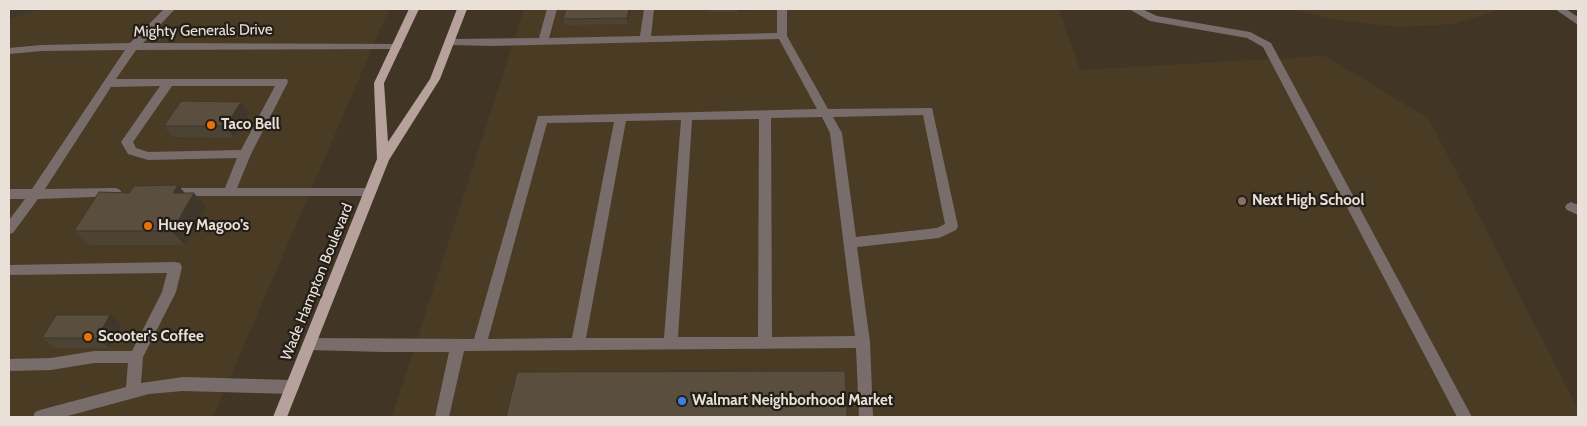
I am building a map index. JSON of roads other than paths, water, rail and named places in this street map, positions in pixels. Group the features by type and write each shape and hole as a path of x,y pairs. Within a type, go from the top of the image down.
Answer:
{"main road":[{"name":"Wade Hampton Boulevard","path":"383,159 379,83 414,9"},
{"name":"Wade Hampton Boulevard","path":"280,417 383,159 435,79 462,9"}],"street":[{"path":"9,230 110,83 132,47 170,9"},
{"path":"543,42 552,9"},
{"path":"645,40 648,9"},
{"path":"782,9 782,36 836,133 863,342 866,417"},
{"path":"1134,9 1154,19 1250,36 1267,45 1280,66 1292,96 1465,417"},
{"path":"1560,9 1578,22"},
{"path":"450,42 543,42 782,36"},
{"name":"Mighty Generals Drive","path":"9,51 65,47 199,45 397,46"},
{"path":"110,83 283,82 245,154 229,193"},
{"path":"168,84 126,142 132,151 148,156 245,154"},
{"path":"479,345 542,119 928,111 952,226 939,233 850,243"},
{"path":"765,115 766,342"},
{"path":"671,343 687,116"},
{"path":"578,344 621,118"},
{"path":"161,193 370,193"},
{"path":"9,194 132,194"},
{"path":"9,270 175,266 169,292 136,357 133,391"},
{"path":"310,344 479,345 863,342"},
{"path":"442,417 458,345"},
{"path":"9,365 51,364 94,357 136,357"},
{"path":"40,417 149,387 183,384 292,387"}],"place":[{"name":"Taco Bell","path":"211,125"},
{"name":"Next High School","path":"1242,201"},
{"name":"Huey Magoo's","path":"148,226"},
{"name":"Scooter's Coffee","path":"88,337"},
{"name":"Walmart Neighborhood Market","path":"682,401"}]}
